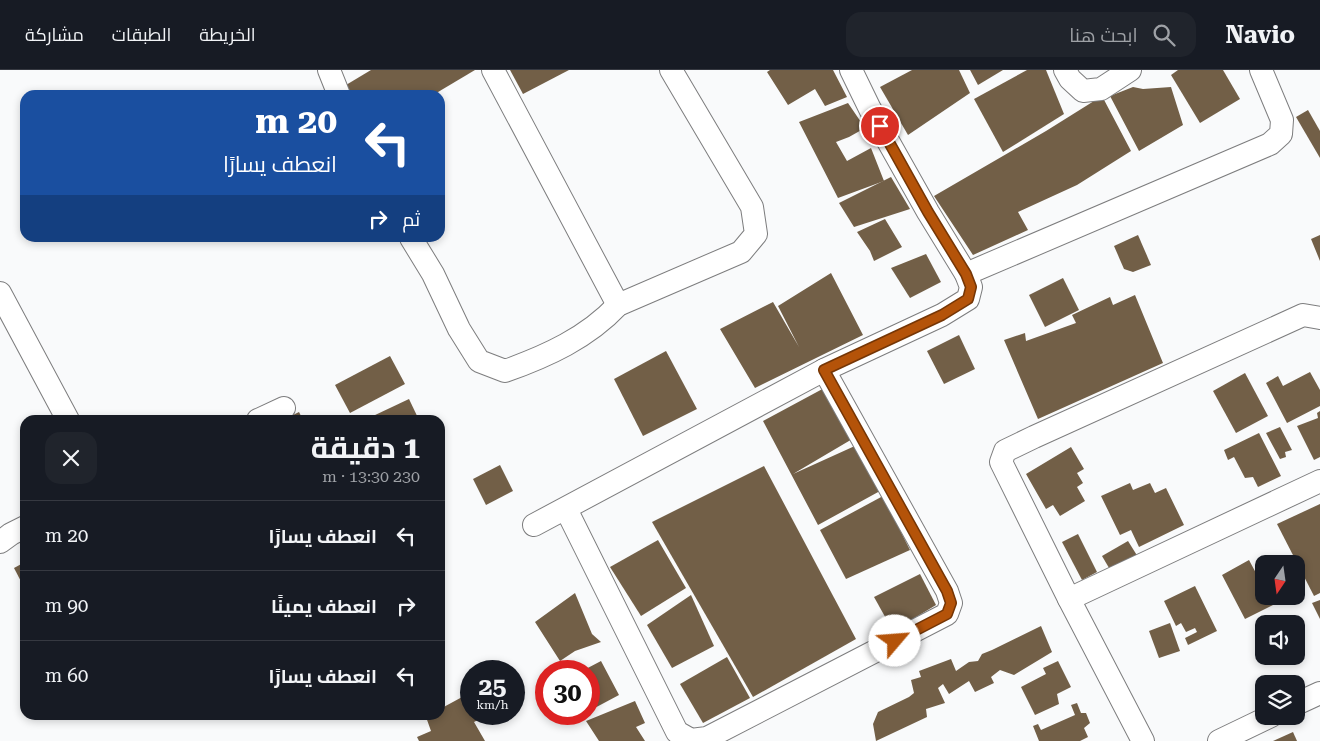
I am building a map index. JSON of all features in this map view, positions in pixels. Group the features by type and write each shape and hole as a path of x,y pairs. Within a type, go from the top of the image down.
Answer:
{"street":[{"path":"328,70 337,90"},
{"path":"493,70 618,305"},
{"path":"413,242 433,274 459,329 479,361 505,371 542,358 584,335 605,319 618,305 741,252 756,234 752,207 671,70"},
{"path":"534,525 566,510 824,370 942,315 968,299 971,287 966,274 928,212 870,109 851,70"},
{"path":"1065,70 1070,79 1083,91 1101,89 1130,70"},
{"path":"966,274 1270,144 1281,134 1282,120 1261,70"},
{"path":"0,293 65,415"},
{"path":"1143,741 1068,599 1001,462 1005,451 1303,315 1320,318"},
{"path":"566,510 677,732 691,740 707,738 947,614 951,603 947,591 824,370"},
{"path":"269,415 284,408"},
{"path":"1068,599 1320,481"},
{"path":"0,542 20,530"},
{"path":"1305,700 1320,693"},
{"path":"1220,741 1255,724"}],"building":[{"path":"371,70 475,70 441,90 342,90 341,88"},
{"path":"510,70 569,70 523,94"},
{"path":"770,70 833,70 847,97 825,106 815,89 788,105 767,72"},
{"path":"912,70 959,70 970,93 908,135 880,87"},
{"path":"970,70 1003,70 978,85"},
{"path":"1027,70 1046,70 1064,114 1003,152 974,99"},
{"path":"1178,70 1223,70 1240,99 1200,123 1171,75"},
{"path":"1133,87 1143,89 1171,87 1183,125 1139,151 1110,96"},
{"path":"1102,96 1131,151 1077,185 1018,212 1028,230 973,255 934,196"},
{"path":"848,103 865,128 836,142 847,161 871,148 884,181 838,198 799,122"},
{"path":"1308,110 1320,131 1320,158 1296,117"},
{"path":"891,177 910,209 854,227 839,203"},
{"path":"885,219 902,247 874,261 870,251 857,232"},
{"path":"1138,235 1151,265 1133,272 1124,269 1114,246"},
{"path":"1320,235 1320,261 1311,239"},
{"path":"926,254 941,282 910,298 891,268"},
{"path":"831,273 863,335 755,388 720,329 773,302 799,347 778,306"},
{"path":"1063,278 1079,310 1045,327 1029,295"},
{"path":"1135,295 1163,363 1038,419 1004,340 1025,333 1026,341 1076,323 1072,315 1110,297 1113,305"},
{"path":"959,335 975,369 944,384 927,351"},
{"path":"666,351 697,409 643,436 614,379"},
{"path":"390,356 405,384 350,413 335,385"},
{"path":"1310,372 1320,390 1320,406 1287,423 1266,383 1278,376 1283,386"},
{"path":"1245,373 1268,416 1236,433 1213,391"},
{"path":"828,386 854,438 793,474 857,445 880,491 818,525 763,421"},
{"path":"409,399 417,415 375,415"},
{"path":"1320,411 1320,457 1314,460 1297,426 1318,418 1317,413"},
{"path":"1280,427 1292,450 1285,452 1286,457 1280,459 1266,433"},
{"path":"1259,433 1281,476 1258,487 1253,477 1245,478 1234,457 1228,460 1224,450"},
{"path":"1071,447 1084,469 1077,473 1083,483 1077,487 1085,501 1060,516 1053,505 1046,509 1026,474"},
{"path":"500,465 513,491 486,505 473,479"},
{"path":"764,466 856,639 753,697 652,522"},
{"path":"1130,483 1133,490 1150,483 1155,493 1166,488 1184,525 1139,547 1131,530 1120,535 1101,496"},
{"path":"883,496 910,550 846,579 820,530"},
{"path":"1320,504 1320,593 1314,596 1305,578 1305,555 1293,555 1277,524"},
{"path":"1078,534 1097,572 1082,580 1062,542"},
{"path":"658,540 686,588 641,616 610,567"},
{"path":"1128,541 1138,557 1112,573 1102,556"},
{"path":"1249,560 1255,571 1255,605 1273,605 1245,619 1222,575"},
{"path":"20,565 20,579 14,568"},
{"path":"920,574 936,605 893,631 874,597"},
{"path":"1195,586 1217,631 1188,645 1185,638 1197,632 1195,628 1186,632 1181,623 1176,626 1164,601"},
{"path":"575,593 592,634 601,642 575,651 559,660 535,622"},
{"path":"691,595 714,646 672,668 647,625"},
{"path":"1320,600 1320,619 1312,603"},
{"path":"1170,623 1180,651 1159,658 1149,631"},
{"path":"1041,626 1052,652 1014,675 1000,670 991,677 994,683 975,692 969,681 949,694 943,684 938,688 945,703 926,709 927,717 876,741 873,724 878,712 914,693 911,680 921,677 919,671 951,659 956,671 969,662 978,661 982,654"},
{"path":"727,657 750,698 703,723 680,684"},
{"path":"1058,661 1071,687 1057,694 1059,704 1035,715 1021,687 1046,674 1043,668"},
{"path":"600,662 619,695 600,705"},
{"path":"460,698 460,725 476,725 485,741 419,741 417,737 431,731 427,720 445,720 445,706"},
{"path":"635,701 645,723 636,727 645,741 599,741 589,725 600,725 600,715"},
{"path":"1077,703 1081,713 1086,713 1090,723 1084,728 1088,737 1080,741 1039,741 1033,726 1038,724 1041,730 1075,715 1071,705"},
{"path":"1293,732 1297,741 1273,741"}],"route":[{"path":"880,126 928,212 966,274 971,287 968,299 942,315 824,370 947,591 951,603 947,614 895,641"}]}
